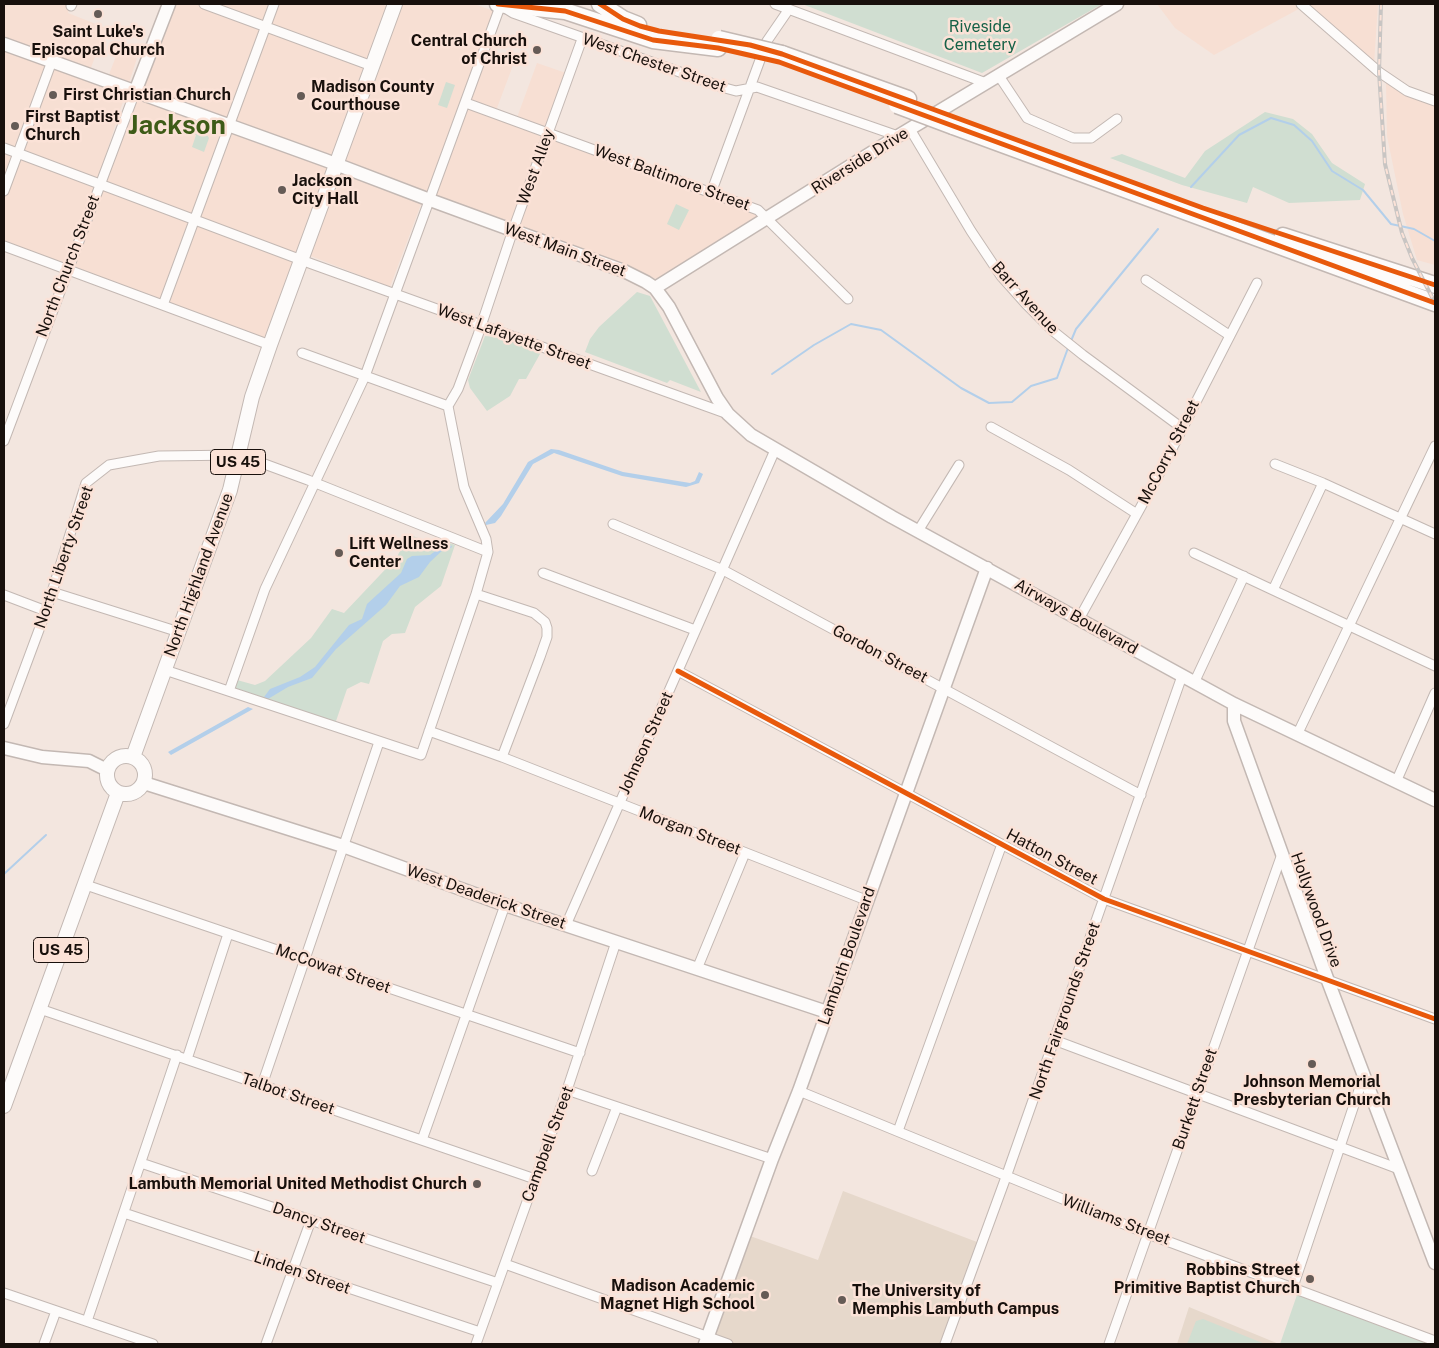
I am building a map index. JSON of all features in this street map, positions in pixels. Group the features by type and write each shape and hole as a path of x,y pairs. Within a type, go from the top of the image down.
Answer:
{"highway":[{"path":"500,4 565,11 653,40 718,44"},
{"path":"600,4 623,19 640,26 781,58 1203,208 1435,285"},
{"path":"958,122 1435,303"}],"main road":[{"name":"US 45","path":"335,164 395,4"},
{"name":"North Highland Avenue","path":"133,757 230,490 240,456 252,397 335,164"},
{"path":"120,756 133,757 143,765 146,777 144,783 141,788 130,794 118,793 108,783 107,770 110,764 120,756"},
{"name":"US 45","path":"4,1106 118,793"}],"street":[{"path":"135,92 168,4"},
{"path":"204,4 372,66"},
{"path":"163,305 274,4"},
{"path":"229,691 265,589 301,508 316,482 365,376 466,104 500,4"},
{"name":"West Chester Street","path":"500,4 513,14 724,88 736,91 757,87 898,136"},
{"path":"775,4 986,83"},
{"name":"Riverside Drive","path":"655,288 898,136 1117,4"},
{"path":"1301,4 1379,72 1407,92 1435,101"},
{"path":"711,192 767,41 789,9"},
{"name":"West Alley","path":"448,406 458,389 482,325 512,230 582,39"},
{"name":"West Main Street","path":"4,44 624,271 655,288 669,307 717,398 728,414"},
{"path":"4,191 52,61"},
{"path":"999,76 1027,118 1073,138 1091,138 1117,118"},
{"name":"North Church Street","path":"4,441 135,92"},
{"name":"West Baltimore Street","path":"466,104 758,210 848,299"},
{"name":"Barr Avenue","path":"910,129 958,212 1001,276 1053,331 1182,428"},
{"name":"West Lafayette Street","path":"4,148 301,260 509,333 728,414"},
{"path":"4,246 270,345"},
{"path":"1146,280 1229,335"},
{"name":"McCorry Street","path":"1079,619 1137,514 1256,283"},
{"path":"165,670 421,755 476,594 488,552 486,539 464,487 448,406 302,353"},
{"name":"Airways Boulevard","path":"728,414 745,430 775,450 1194,683 1297,735 1435,800"},
{"path":"991,427 1069,470 1137,514"},
{"path":"1297,735 1435,446"},
{"name":"Johnson Street","path":"566,925 775,450"},
{"name":"North Liberty Street","path":"4,724 46,611 86,483 104,467 160,456 240,456 316,482 488,552"},
{"path":"1275,464 1323,483 1435,534"},
{"path":"918,531 959,465"},
{"path":"1273,590 1323,483"},
{"name":"Gordon Street","path":"613,524 723,570 1141,795"},
{"path":"1194,553 1435,666"},
{"name":"Lambuth Boulevard","path":"707,1341 772,1159 800,1091 866,900 987,568"},
{"path":"543,573 695,630"},
{"path":"1194,683 1244,576"},
{"path":"52,592 179,632"},
{"path":"476,594 534,613 545,622 547,628 547,636 540,657 502,757"},
{"path":"4,595 46,611"},
{"name":"Hatton Street","path":"678,671 1104,899 1248,950 1328,982 1435,1019"},
{"name":"North Fairgrounds Street","path":"944,1344 1006,1177 1182,676"},
{"path":"1396,782 1435,693"},
{"name":"Hollywood Drive","path":"1234,704 1234,721 1328,982 1435,1263"},
{"name":"Morgan Street","path":"429,731 502,757 866,900"},
{"path":"262,1085 379,742"},
{"path":"4,748 59,759 89,761 107,770"},
{"name":"West Deaderick Street","path":"144,783 343,846 566,925 827,1012"},
{"path":"898,1131 1002,844"},
{"path":"697,969 745,853"},
{"name":"Burkett Street","path":"1109,1344 1282,854"},
{"name":"McCowat Street","path":"86,885 580,1053"},
{"path":"422,1140 505,904"},
{"path":"187,1059 228,934"},
{"name":"Campbell Street","path":"476,1344 580,1053 616,942"},
{"name":"Talbot Street","path":"40,1009 535,1179"},
{"path":"1054,1040 1399,1169"},
{"path":"87,1321 177,1056"},
{"path":"1293,1287 1364,1075"},
{"path":"567,1090 772,1159"},
{"name":"Williams Street","path":"800,1091 1148,1234 1435,1341"},
{"path":"592,1171 617,1107"},
{"name":"Dancy Street","path":"141,1162 498,1283"},
{"name":"Linden Street","path":"124,1213 480,1332"},
{"path":"266,1344 311,1220"},
{"path":"505,1264 707,1341 728,1344"},
{"path":"4,1292 153,1344"},
{"path":"44,1344 56,1310"}],"shaded area":[{"path":"4,4 71,4 68,13 106,28 87,78 105,85 118,51 137,58 98,179 4,145"},
{"path":"172,4 381,4 386,6 387,4 474,4 494,11 484,49 515,60 494,116 515,123 537,63 566,73 545,136 751,210 764,217 659,280 426,191 390,287 298,251 265,340 4,244 4,153 103,191"},
{"path":"1157,4 1378,4 1374,64 1306,5 1214,55 1175,28"},
{"path":"1386,82 1435,99 1435,265 1417,260 1403,214 1387,136"},
{"name":"The University of Memphis Lambuth Campus","path":"843,1191 977,1242 943,1344 712,1344 750,1236 818,1260"},
{"path":"1189,1307 1279,1344 1177,1344"}],"green space":[{"name":"Riveside Cemetery","path":"802,4 1102,4 982,73"},
{"path":"446,82 455,85 447,108 438,105"},
{"path":"1265,112 1293,119 1312,134 1332,163 1365,184 1360,200 1289,203 1253,187 1247,203 1182,185 1110,158 1122,154 1185,178 1205,151"},
{"path":"195,131 207,135 209,138 204,152 192,147 196,135 194,134"},
{"path":"676,204 689,210 679,230 667,224"},
{"path":"637,292 650,296 701,392 670,380 667,383 585,352 590,339 599,327"},
{"path":"485,336 536,348 540,354 526,379 519,379 510,396 487,411 470,388 468,380"},
{"path":"408,534 428,542 436,538 455,545 441,586 415,607 405,633 392,634 383,641 369,684 361,682 347,689 335,724 238,692 235,686 237,680 255,685 265,681 311,638 332,609 344,613 397,557"},
{"path":"1298,1292 1428,1344 1280,1344"},
{"path":"1203,1319 1265,1344 1187,1344 1196,1321"}],"water":[{"path":"551,449 623,472 690,483 695,481 699,472 703,474 699,483 686,487 622,476 554,453 533,464 501,516 495,523 486,525 485,523 503,504 528,462"},
{"path":"445,544 452,546 451,548 445,548 430,562 419,577 400,586 386,605 336,649 312,678 288,687 268,699 264,697 270,689 300,677 315,667 349,625 362,619 367,604 401,573 407,559 412,556 430,555"},
{"path":"248,707 253,709 171,755 168,752"}],"waterway":[{"path":"1191,187 1239,135 1271,118 1294,125 1312,141 1332,171 1363,190 1391,224 1414,229 1435,241"},
{"path":"1071,341 1076,329 1158,229"},
{"path":"772,374 814,345 851,324 881,330 961,388 989,403 1012,402 1031,386 1057,378 1068,348"},
{"path":"4,874 46,835"}],"railway":[{"path":"1381,4 1379,72 1385,164 1402,233 1412,258 1435,303"}],"cycle path":[{"path":"498,4 565,11 653,40 718,48 779,62 1435,303"},
{"path":"600,4 623,19 640,26 659,31 750,45 782,54 1203,208 1435,285"},
{"path":"678,671 1104,899 1435,1019"}],"place":[{"name":"Saint Luke's Episcopal Church","path":"98,14"},
{"name":"Central Church of Christ","path":"537,50"},
{"name":"First Christian Church","path":"53,95"},
{"name":"Madison County Courthouse","path":"301,96"},
{"name":"First Baptist Church","path":"15,126"},
{"name":"Jackson City Hall","path":"282,190"},
{"name":"Lift Wellness Center","path":"339,553"},
{"name":"Johnson Memorial Presbyterian Church","path":"1312,1064"},
{"name":"Lambuth Memorial United Methodist Church","path":"477,1184"},
{"name":"Robbins Street Primitive Baptist Church","path":"1310,1279"},
{"name":"Madison Academic Magnet High School","path":"765,1295"},
{"name":"The University of Memphis Lambuth Campus","path":"842,1300"}],"district":[{"name":"Jackson","path":"177,126"}]}
